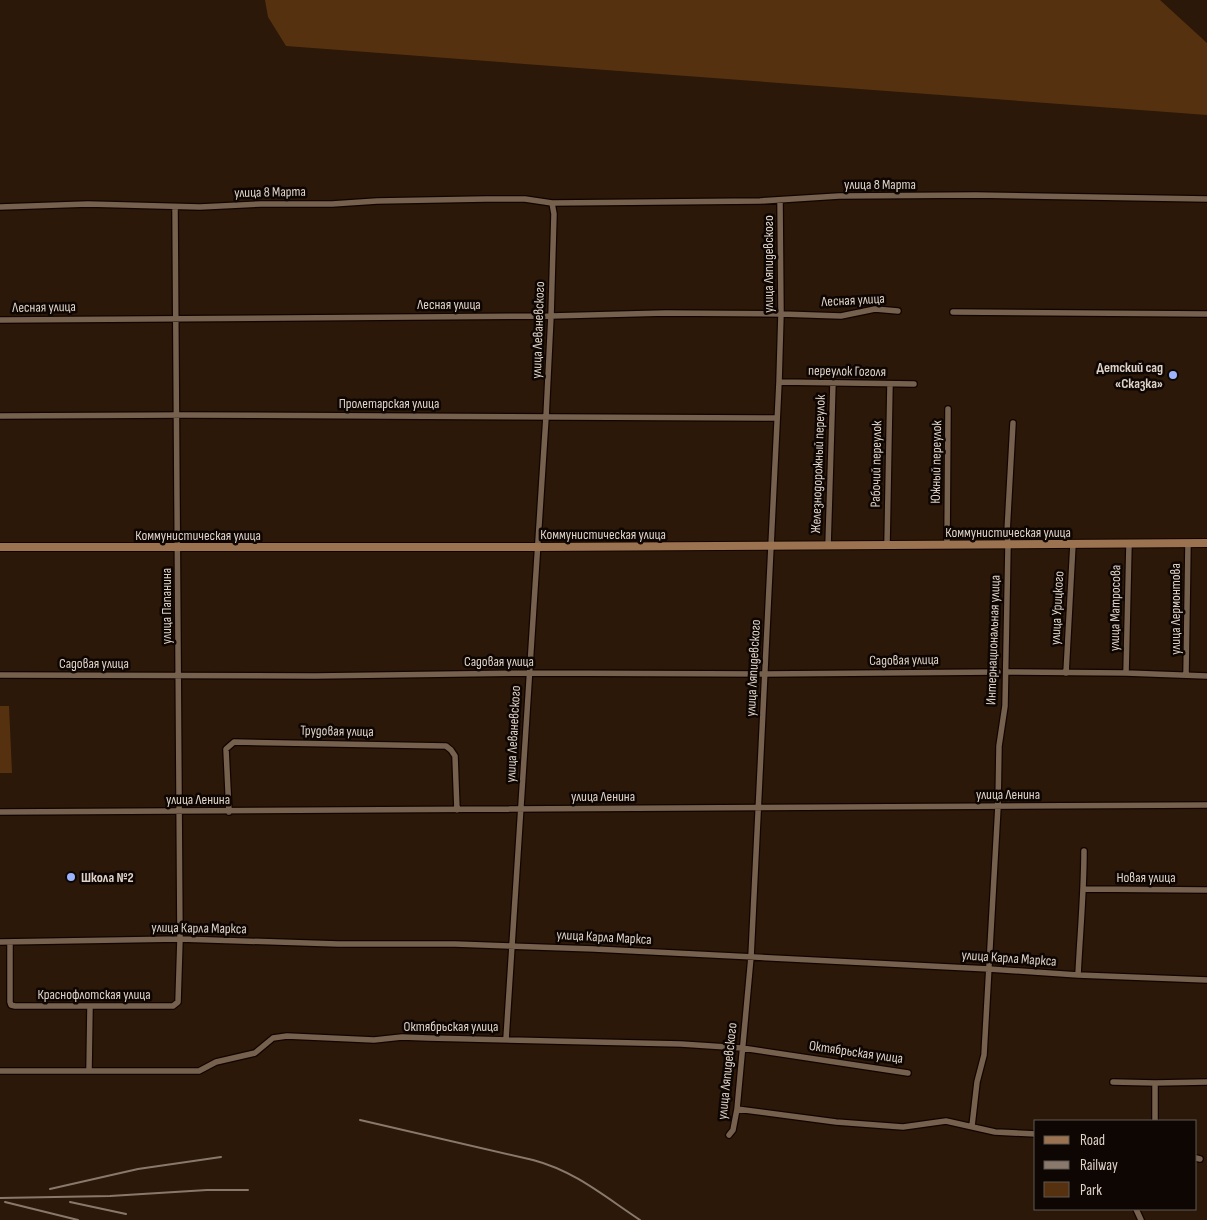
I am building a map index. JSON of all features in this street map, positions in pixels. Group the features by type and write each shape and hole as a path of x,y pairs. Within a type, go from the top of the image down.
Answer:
{"street":[{"name":"улица 8 Марта","path":"0,207 88,204 175,207 486,199 541,200 552,203 967,195 1207,199"},
{"name":"улица Ляпидевского","path":"729,1135 733,1130 737,1109 751,957 779,382 781,314 780,200"},
{"name":"улица Леваневского","path":"506,1039 552,316 554,214 552,203"},
{"name":"улица Папанина","path":"175,207 180,939 178,1000 176,1004"},
{"name":"Лесная улица","path":"0,320 552,316 666,313 841,316 875,309 898,311"},
{"path":"953,312 1207,314"},
{"name":"переулок Гоголя","path":"779,382 914,384"},
{"name":"Железнодорожный переулок","path":"828,546 833,383"},
{"name":"Рабочий переулок","path":"887,545 890,384"},
{"name":"Южный переулок","path":"947,545 948,409"},
{"name":"Пролетарская улица","path":"0,416 777,418"},
{"name":"Интернациональная улица","path":"972,1126 977,1082 984,1055 998,806 999,739 1005,706 1007,532 1013,423"},
{"name":"улица Лермонтова","path":"1186,675 1188,543"},
{"name":"Коммунистическая улица","path":"0,547 537,547 1207,543"},
{"name":"улица Урицкого","path":"1066,673 1073,544"},
{"name":"улица Матросова","path":"1126,673 1129,544"},
{"name":"Садовая улица","path":"0,676 998,672"},
{"path":"1006,672 1207,676"},
{"name":"Трудовая улица","path":"229,812 226,749 234,742 446,746 455,756 457,810"},
{"name":"улица Ленина","path":"0,812 1207,805"},
{"path":"1078,975 1084,889 1084,851"},
{"name":"Новая улица","path":"1084,889 1207,890"},
{"name":"улица Карла Маркса","path":"0,942 180,939 338,944 455,944 1207,980"},
{"name":"Краснофлотская улица","path":"10,942 11,1005 90,1007 168,1006 176,1004"},
{"path":"89,1071 90,1007"},
{"name":"Октябрьская улица","path":"0,1071 199,1071 216,1062 255,1052 273,1038 287,1036 374,1040 402,1037 506,1039 742,1048 908,1073"},
{"path":"1113,1082 1207,1082"},
{"path":"1155,1083 1155,1120"},
{"path":"737,1109 846,1123 903,1127 946,1121 995,1132 1034,1134"}],"green space":[{"path":"265,0 1160,0 1207,43 1207,115 286,46 268,17"},
{"path":"0,706 9,706 12,773 0,773"}],"railway":[{"path":"360,1120 548,1165 576,1178 640,1220"},
{"path":"50,1189 138,1169 221,1157"},
{"path":"0,1198 110,1196 207,1190 248,1190"},
{"path":"5,1202 78,1220"},
{"path":"70,1202 126,1214"}],"place":[{"name":"Детский сад «Сказка»","path":"1173,375"},
{"name":"Школа №2","path":"71,877"}]}
